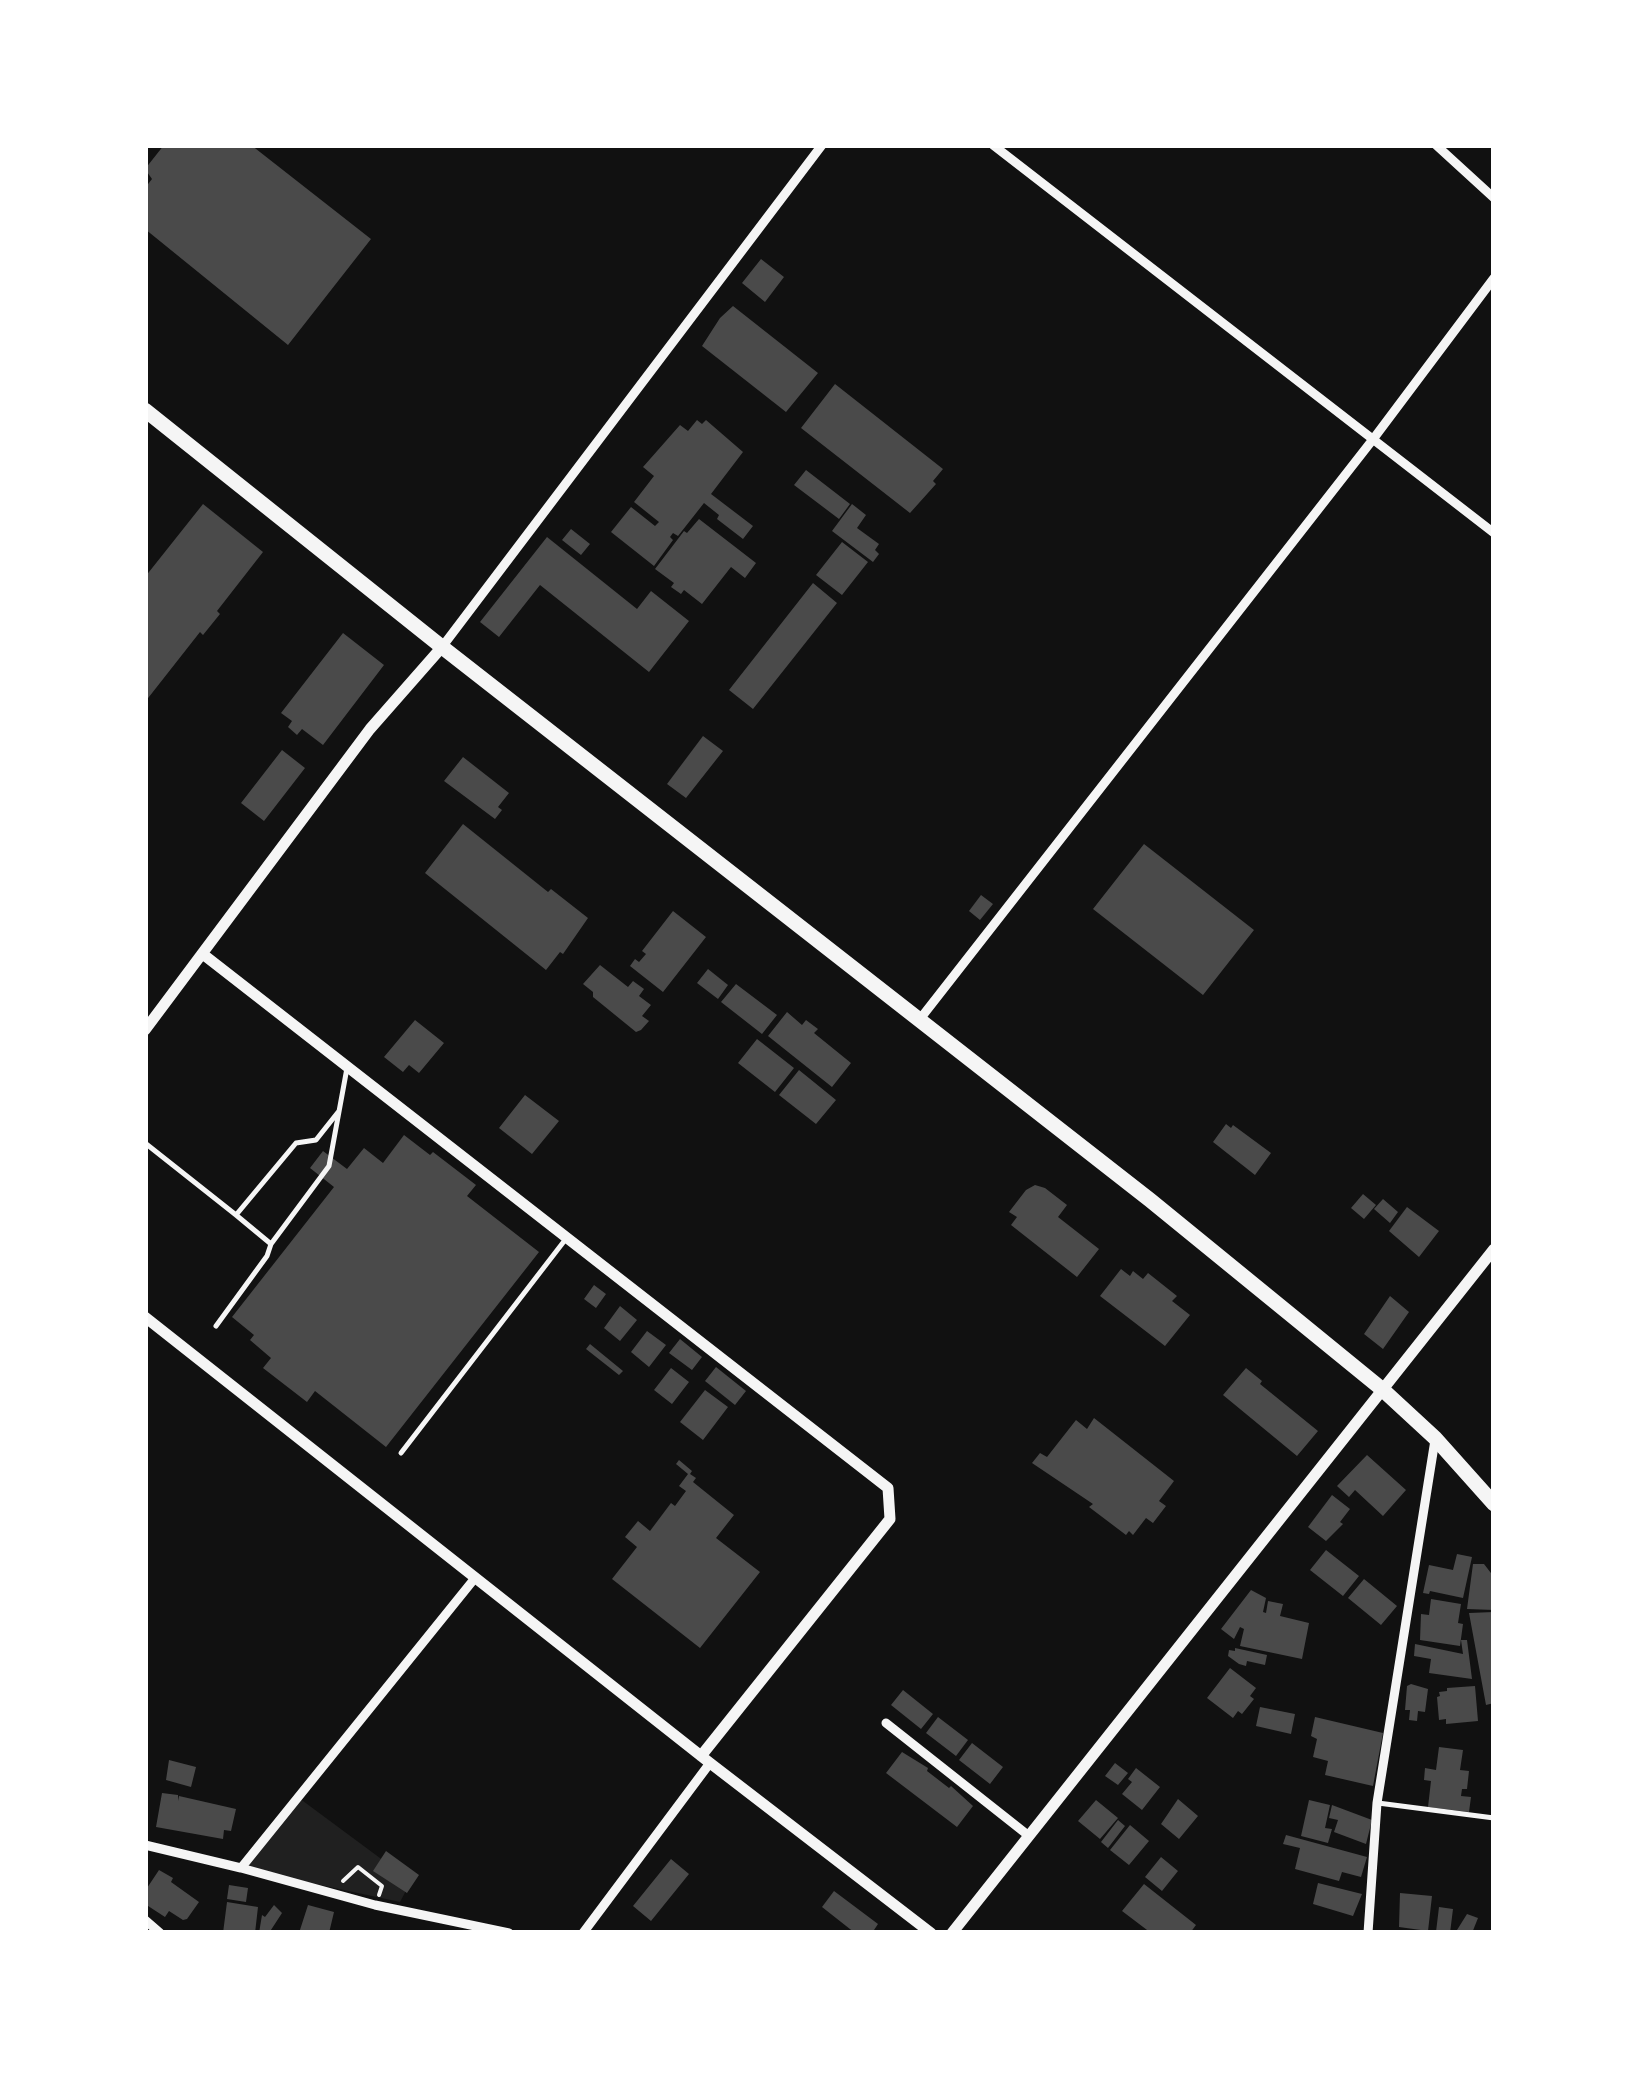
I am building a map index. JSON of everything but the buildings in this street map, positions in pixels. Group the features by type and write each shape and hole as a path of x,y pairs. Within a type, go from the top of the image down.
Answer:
{"highway":[{"path":"145,410 920,1019 1383,1390 1435,1438 1494,1504"}],"street":[{"path":"145,1030 370,729 442,647 822,145"},
{"path":"994,145 1494,533"},
{"path":"1436,145 1494,198"},
{"path":"920,1019 1374,438 1494,278"},
{"path":"204,955 888,1488 890,1518 706,1760 583,1933"},
{"path":"952,1933 1494,1249"},
{"path":"145,1317 931,1933"},
{"path":"1368,1933 1377,1803 1435,1438"},
{"path":"241,1868 475,1578"},
{"path":"886,1723 1029,1836"},
{"path":"145,1846 376,1905 509,1933"},
{"path":"145,1920 160,1933"}],"lane":[{"path":"216,1326 329,1166 348,1067"},
{"path":"236,1214 296,1144 316,1140 340,1111"},
{"path":"145,1142 272,1244"},
{"path":"401,1453 567,1238"},
{"path":"1377,1803 1494,1818"}],"path":[{"path":"328,1877 343,1881 358,1867 382,1886 376,1905"}],"shaded area":[{"path":"299,1798 411,1881 400,1902 241,1868"}]}
